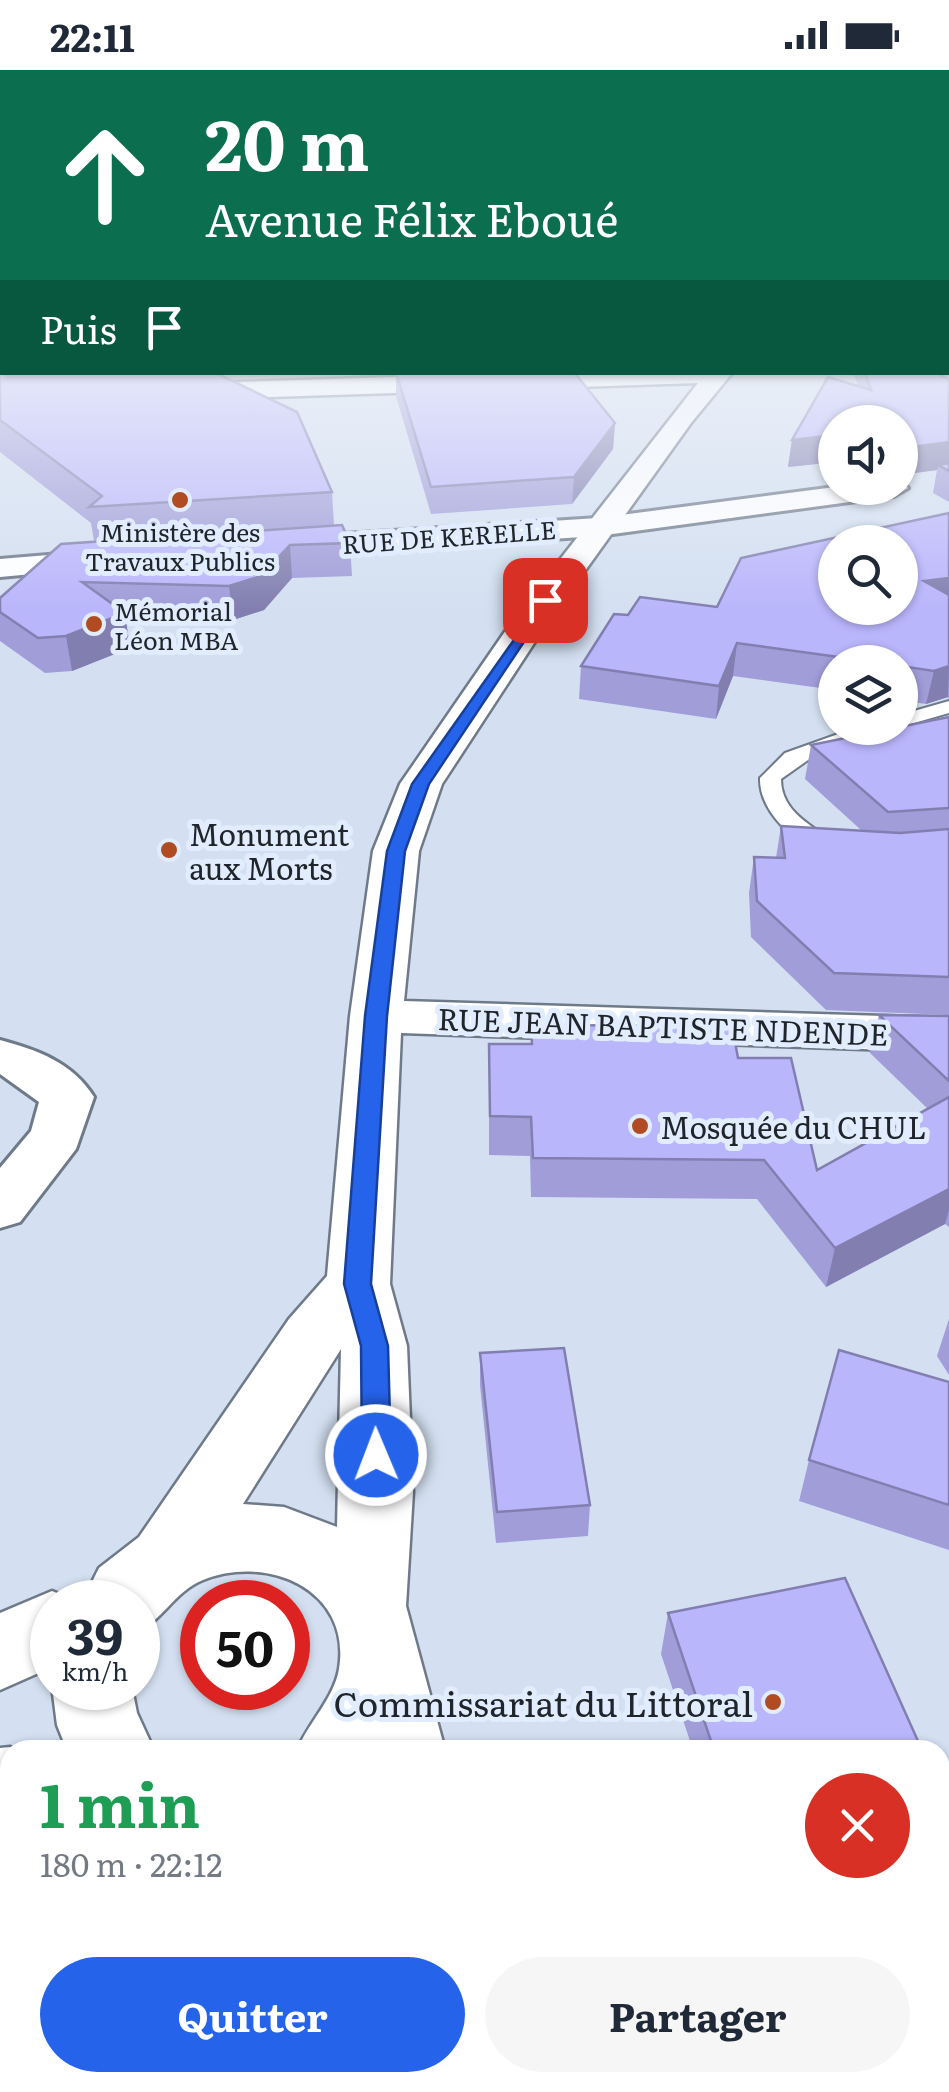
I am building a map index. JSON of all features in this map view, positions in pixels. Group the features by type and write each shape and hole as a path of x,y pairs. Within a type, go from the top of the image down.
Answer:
{"main road":[{"path":"346,1740 370,1703 377,1492 374,1346 358,1284 376,1016 396,851 421,784 598,527 679,421"},
{"name":"RUE JEAN BAPTISTE NDENDE","path":"376,1016 949,1035"},
{"path":"137,1580 312,1337 358,1284"},
{"path":"146,1580 203,1543 243,1535 282,1538 318,1550 348,1574 373,1633 400,1740"},
{"path":"0,1652 30,1638"},
{"path":"96,1710 106,1740"}],"street":[{"name":"RUE DE KERELLE","path":"256,549 598,527 818,498"},
{"path":"0,568 138,557"},
{"path":"0,1057 28,1065 67,1097 57,1136 0,1206"}],"lane":[{"path":"918,716 949,708"},
{"path":"818,745 785,761 770,778 770,791 800,834 854,852"}],"building":[{"path":"2,421 301,421 332,492 89,507 102,496"},
{"path":"411,421 615,423 574,477 431,487"},
{"path":"803,421 818,421 818,437 792,440"},
{"path":"918,421 949,421 949,442 918,446"},
{"path":"949,513 949,578 924,581 949,595 949,666 934,671 918,669 918,645 818,645 818,654 737,643 719,686 581,666 614,614 628,615 640,597 717,607 741,558 818,541 818,625 918,625 918,525 894,525"},
{"path":"342,525 350,543 290,545 261,576 229,586 82,582 125,613 66,636 38,638 0,612 0,598 61,544"},
{"path":"949,717 949,808 888,812 811,745 918,745 918,723"},
{"path":"781,826 900,833 949,829 949,977 834,973 757,901 754,857 785,858"},
{"path":"879,1015 949,1016 949,1081"},
{"path":"531,1025 732,1026 738,1058 791,1058 817,1170 949,1097 949,1189 835,1248 764,1160 533,1158 531,1117 490,1116 489,1044 532,1044"},
{"path":"564,1348 590,1505 497,1512 480,1353"},
{"path":"839,1350 949,1382 949,1505 809,1460"},
{"name":"Commissariat du Littoral","path":"845,1578 918,1740 711,1740 668,1613"}],"place":[{"name":"Ministère des Travaux Publics","path":"180,500"},
{"name":"Mémorial Léon MBA","path":"94,624"},
{"name":"Monument aux Morts","path":"169,850"},
{"name":"Mosquée du CHUL","path":"640,1126"},
{"name":"Commissariat du Littoral","path":"773,1702"}],"route":[{"path":"376,1455 374,1346 358,1284 376,1016 396,851 421,784 545,600"}]}
